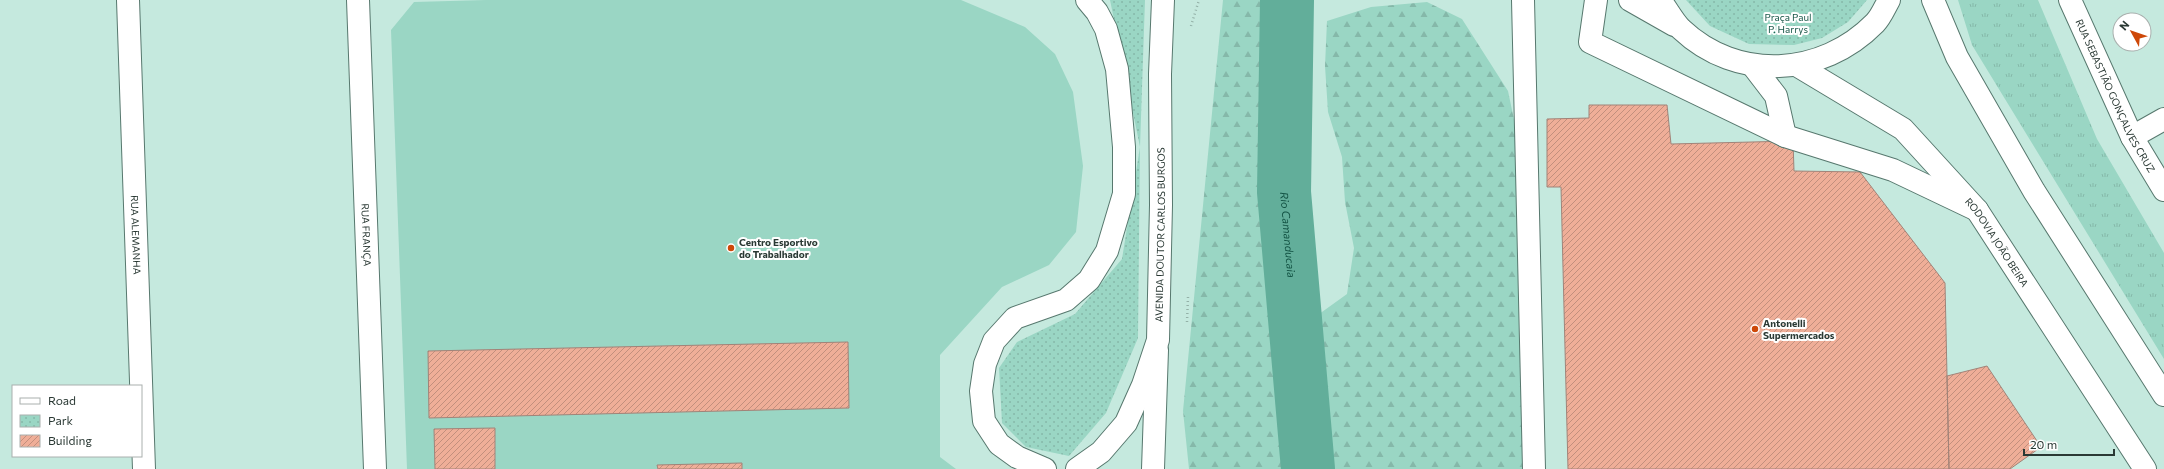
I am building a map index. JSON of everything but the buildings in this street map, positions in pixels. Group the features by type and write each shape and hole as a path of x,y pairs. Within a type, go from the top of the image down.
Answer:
{"main road":[{"name":"RUA ALEMANHA","path":"128,0 141,385"},
{"name":"RUA FRANÇA","path":"358,0 375,469"},
{"path":"1045,469 1017,457 998,444 984,421 981,391 985,364 994,341 1015,318 1066,300 1089,280 1107,252 1124,194 1124,147 1118,69 1106,29 1097,12 1087,0"},
{"name":"AVENIDA DOUTOR CARLOS BURGOS","path":"1153,469 1161,206 1160,74 1163,0"},
{"path":"1523,0 1534,469"},
{"path":"1596,0 1590,42 1786,136 1893,170 1977,210"},
{"path":"1630,0 1681,29 1714,53 1753,66 1798,66 1840,51 1875,22 1889,0"},
{"path":"1660,0 1681,29"},
{"path":"1933,0 1957,58 2034,191 2164,395"},
{"name":"RUA SEBASTIÃO GONÇALVES CRUZ","path":"2070,0 2132,137 2164,190"},
{"path":"1753,66 1776,96 1786,136"},
{"name":"RODOVIA JOÃO BEIRA","path":"1798,66 1903,129 1977,210 2144,469"},
{"path":"2132,137 2164,119"},
{"path":"1076,469 1101,452 1126,423 1143,385 1158,340"},
{"name":"RUA ALEMANHA","path":"142,410 144,469"}],"green space":[{"name":"Centro Esportivo do Trabalhador","path":"486,0 961,0 1025,27 1055,54 1073,92 1083,166 1076,232 1049,265 1002,287 940,355 940,457 956,469 407,469 391,30 414,2"},
{"path":"1110,0 1145,0 1140,147"},
{"path":"1223,0 1294,0 1266,101 1273,192 1286,237 1285,283 1308,322 1347,294 1354,248 1345,202 1342,157 1328,112 1325,66 1327,21 1371,7 1427,2 1462,19 1508,91 1527,181 1529,469 1189,469 1183,411"},
{"name":"Praça Paul P. Harrys","path":"1686,0 1867,0 1848,22 1822,38 1794,45 1749,44 1710,26"},
{"path":"1958,0 2038,0 2097,139 2164,253 2164,359 1972,45"},
{"path":"1140,147 1138,338 1106,413 1069,456 1026,447 1002,423 999,368 1017,342 1075,314 1122,259"}],"waterway":[{"name":"Rio Camanducaia","path":"1287,0 1284,192 1308,469"}],"place":[{"name":"Centro Esportivo do Trabalhador","path":"731,248"},
{"name":"Antonelli Supermercados","path":"1755,329"}]}
